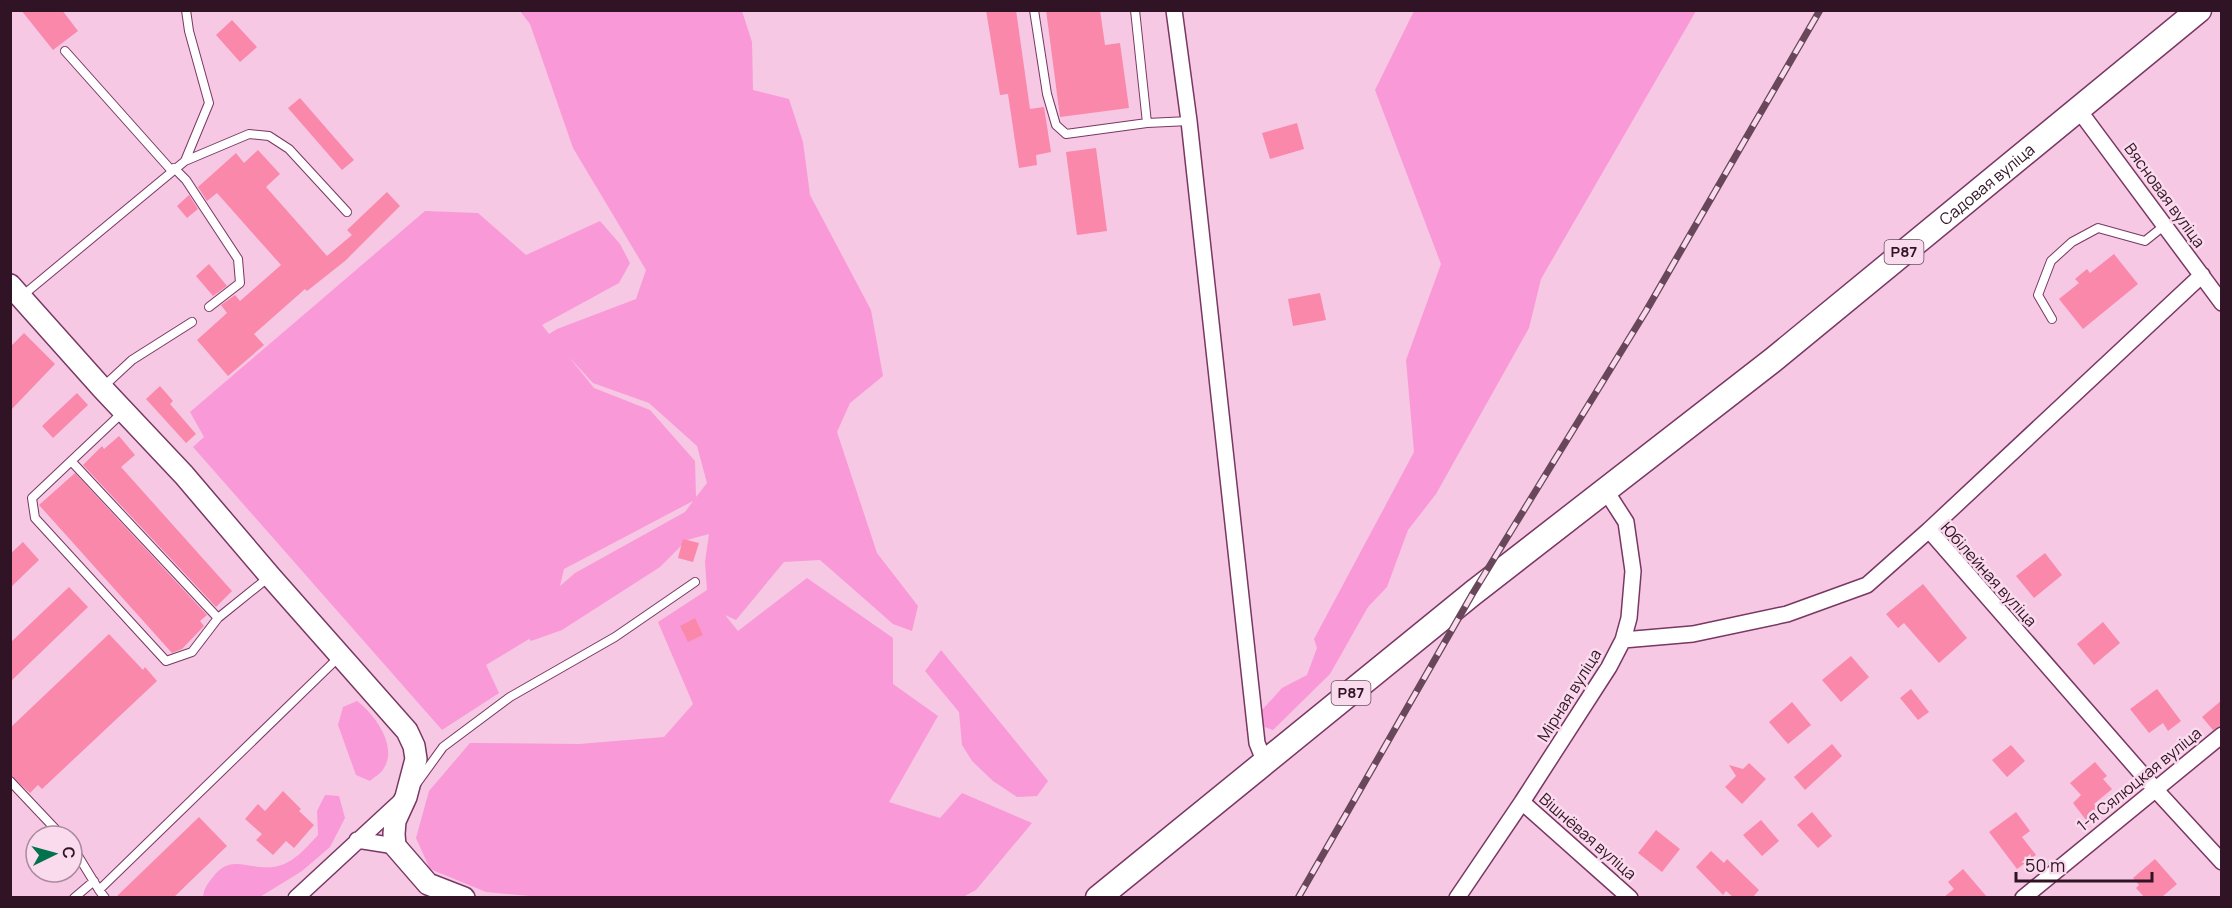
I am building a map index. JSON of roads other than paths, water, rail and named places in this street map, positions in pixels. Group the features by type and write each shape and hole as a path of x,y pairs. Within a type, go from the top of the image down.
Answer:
{"main road":[{"name":"Садовая вуліца","path":"1606,491 1773,360 2199,10"},
{"name":"Р87","path":"1098,897 1473,593 1606,491"}],"street":[{"path":"1174,10 1189,121 1257,743 1265,763"},
{"name":"Вясновая вуліца","path":"2078,109 2222,303"},
{"path":"1929,530 2202,276"},
{"path":"16,291 102,388 184,475 407,731 414,746 416,759 406,797 395,821 395,846 428,884 464,897"},
{"name":"Мірная вуліца","path":"1456,897 1522,802 1609,667 1623,640 1629,618 1633,571 1626,522 1606,491"},
{"name":"Юбілейная вуліца","path":"1623,640 1693,634 1797,611 1868,585 1929,530 2155,789 2222,862"},
{"name":"1-я Сялюцкая вуліца","path":"2023,897 2222,735"},
{"path":"296,897 406,797"},
{"name":"Вішнёвая вуліца","path":"1522,802 1630,897"},
{"path":"357,840 395,846"}],"lane":[{"path":"185,161 209,103 189,31 186,10"},
{"path":"1034,10 1047,94 1056,125 1065,134 1148,123 1189,121"},
{"path":"1135,10 1148,123"},
{"path":"65,51 173,170 186,180 238,259 240,283 209,307"},
{"path":"16,291 185,161 249,134 269,136 289,149 347,212"},
{"path":"2052,320 2038,295 2051,261 2072,242 2098,228 2145,241 2165,225"},
{"path":"102,388 132,360 192,322"},
{"path":"124,411 32,498 35,518 166,662 192,652 218,618 270,576"},
{"path":"72,462 218,618"},
{"path":"406,797 443,747 510,697 615,637 695,582"},
{"path":"99,890 341,655"},
{"path":"10,782 50,824"},
{"path":"84,865 105,897"},
{"path":"74,897 94,880"}],"railway":[{"path":"1298,898 1473,593 1646,311 1820,10"}]}
